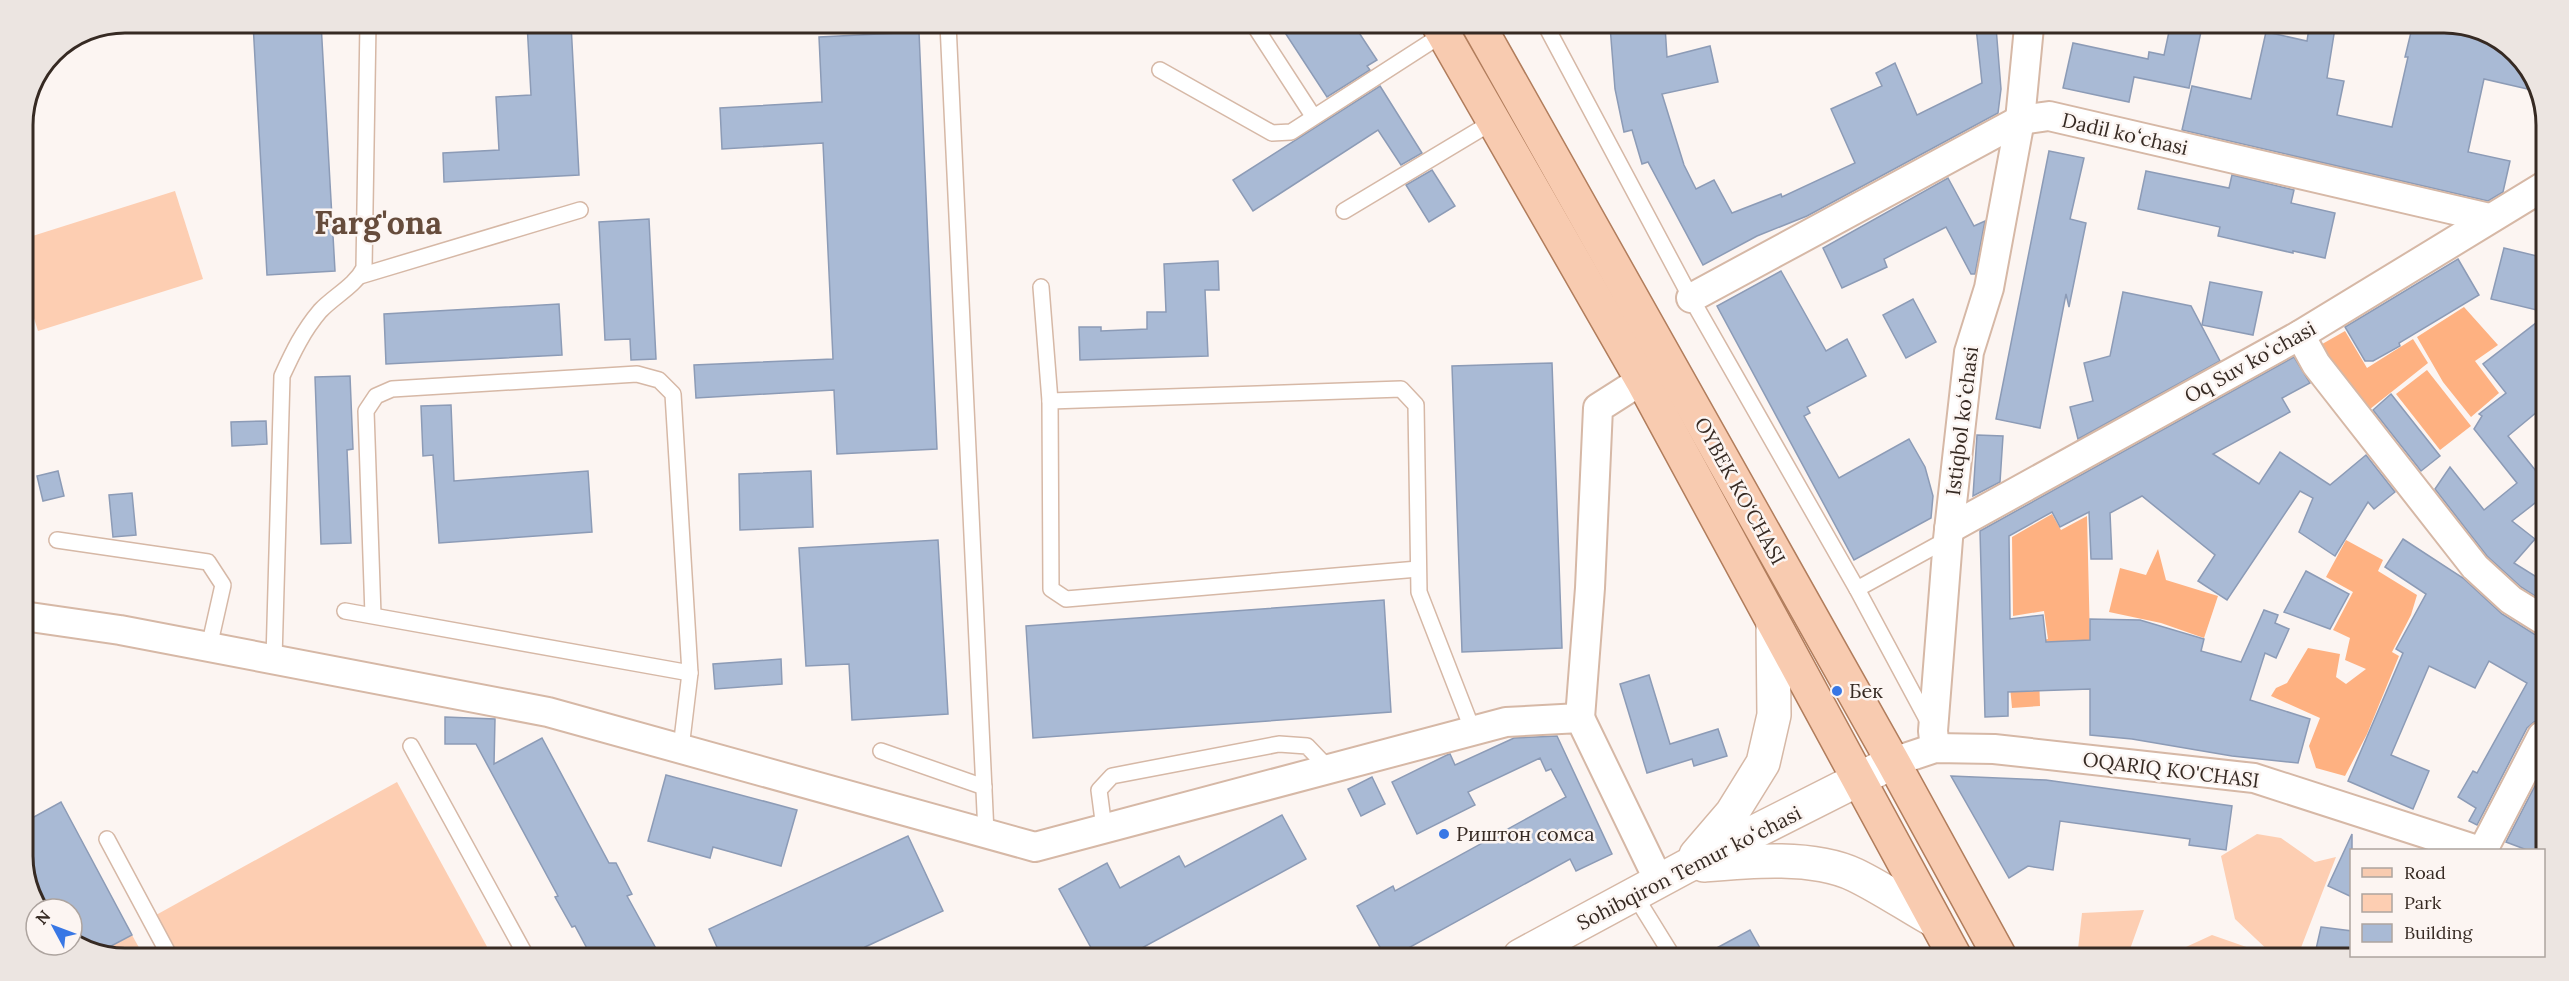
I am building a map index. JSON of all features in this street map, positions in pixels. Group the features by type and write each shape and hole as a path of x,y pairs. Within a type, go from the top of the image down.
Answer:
{"main road":[{"name":"OYBEK KO‘CHASI","path":"1443,33 1642,380 1949,948"},
{"name":"OYBEK KO‘CHASI","path":"1483,33 1995,948"},
{"path":"1659,881 1732,813 1763,763 1774,715 1773,623"},
{"name":"Sohibqiron Temur koʻchasi","path":"1535,948 1659,881 1893,762"},
{"path":"1659,881 1752,861 1808,862 1853,874 1935,921"}],"street":[{"name":"Istiqbol koʻchasi","path":"1934,740 1948,534 1969,352 1989,288 2020,120 2028,33"},
{"name":"Dadil koʻchasi","path":"1691,298 2020,120 2049,116 2489,218"},
{"name":"Oq Suv koʻchasi","path":"1948,534 2300,335 2536,191"},
{"path":"2300,335 2316,364 2475,567 2511,600 2536,616"},
{"path":"1642,380 1598,408 1590,588 1580,718 1659,881"},
{"path":"33,617 120,630 548,712 1035,847 1506,722 1580,718"},
{"name":"OQARIQ KO'CHASI","path":"1893,762 1934,740 1994,749 2254,778 2474,849"},
{"path":"2484,849 2536,748"}],"lane":[{"path":"274,659 282,376 298,340 315,317 360,276 364,268 368,33"},
{"path":"948,33 986,833"},
{"path":"1259,33 1313,116"},
{"path":"1160,70 1272,133 1291,132 1437,33"},
{"path":"1550,33 1691,298 1857,589 1934,740"},
{"path":"1344,211 1494,121"},
{"path":"360,276 580,210"},
{"path":"1041,287 1050,401 1051,589 1065,599 1418,569"},
{"path":"373,615 366,411 376,396 392,389 637,374 658,380 673,394 690,673 681,748"},
{"path":"1050,401 1401,389 1416,405 1419,592 1473,731"},
{"path":"1857,589 1948,534"},
{"path":"57,540 208,562 223,585 209,647"},
{"path":"345,611 690,673"},
{"path":"1104,828 1099,790 1112,776 1279,744 1307,746 1329,769"},
{"path":"411,746 522,948"},
{"path":"881,751 984,787"},
{"path":"106,839 165,948"},
{"path":"1659,881 1671,948"}],"green space":[{"path":"175,191 203,279 38,331 33,315 33,236"},
{"path":"397,782 488,948 174,948 156,915"},
{"path":"2257,834 2281,838 2315,862 2336,857 2301,948 2266,948 2235,919 2221,856"},
{"path":"2144,910 2130,948 2078,948 2082,913"},
{"path":"132,935 139,948 124,948 111,946"},
{"path":"2212,935 2249,948 2184,948"}],"shaded area":[{"path":"2464,307 2498,345 2475,361 2499,393 2471,417 2443,382 2417,337"},
{"path":"2345,331 2367,368 2413,339 2428,363 2365,413 2317,347"},
{"path":"2427,370 2471,426 2440,450 2396,394"},
{"path":"2052,514 2061,530 2087,516 2090,640 2038,642 2040,706 2012,708 2008,665 2023,644 2048,639 2044,611 2013,616 2012,537"},
{"path":"2346,540 2383,560 2378,571 2417,595 2411,615 2392,652 2399,656 2367,734 2345,776 2316,768 2309,746 2320,718 2271,696 2276,688 2287,683 2308,648 2340,654 2336,677 2346,684 2366,669 2345,660 2350,638 2333,630 2353,592 2326,577"},
{"path":"2158,549 2166,580 2218,596 2204,638 2161,623 2109,612 2120,568 2146,575"}],"building":[{"path":"254,33 322,33 335,271 267,275"},
{"path":"528,33 571,33 579,175 444,182 443,153 499,150 496,97 531,95"},
{"path":"919,33 937,449 837,454 834,390 696,398 694,365 833,359 823,143 722,149 720,108 822,102 819,37"},
{"path":"1285,33 1359,33 1377,60 1367,66 1370,70 1327,97"},
{"path":"1611,33 1665,33 1667,57 1710,46 1718,82 1662,94 1684,165 1696,189 1714,180 1732,213 1781,194 1782,197 1855,163 1831,109 1882,86 1876,73 1895,63 1917,115 1982,83 1977,33 1996,33 2001,89 1998,113 1807,216 1757,236 1703,265 1648,162 1642,164 1632,130 1624,132 1615,89"},
{"path":"2169,33 2201,33 2189,88 2134,77 2129,102 2063,88 2073,43 2148,59 2149,52 2164,55"},
{"path":"2266,33 2307,41 2308,33 2334,33 2327,78 2344,81 2337,115 2392,127 2408,57 2405,57 2411,33 2462,35 2485,42 2500,52 2517,69 2528,89 2484,79 2468,152 2510,161 2503,192 2488,201 2182,130 2192,86 2251,99"},
{"path":"1380,86 1422,153 1401,165 1378,130 1253,211 1233,180"},
{"path":"2049,151 2084,158 2070,219 2086,223 2069,307 2066,294 2040,428 1996,419"},
{"path":"1432,170 1455,206 1429,222 1406,185"},
{"path":"2146,171 2229,188 2232,175 2294,190 2291,203 2335,213 2325,258 2218,236 2220,227 2138,209"},
{"path":"1948,178 1974,226 1985,221 1975,274 1971,274 1946,227 1884,259 1887,267 1842,288 1823,248"},
{"path":"649,219 656,359 631,360 630,339 605,340 599,222"},
{"path":"2504,248 2536,256 2536,310 2491,299"},
{"path":"2458,259 2479,295 2399,343 2400,346 2373,361 2365,361 2345,327"},
{"path":"1218,261 1219,290 1205,290 1208,356 1080,360 1079,327 1101,327 1101,331 1147,329 1147,312 1166,312 1164,264"},
{"path":"1781,271 1826,351 1847,339 1866,376 1807,407 1810,413 1804,416 1839,478 1909,439 1925,467 1933,496 1931,518 1854,560 1717,306"},
{"path":"2210,282 2262,292 2253,335 2202,325"},
{"path":"2123,292 2191,306 2220,361 2078,439 2070,407 2093,401 2084,363 2110,356"},
{"path":"1913,299 1936,342 1906,358 1883,315"},
{"path":"559,304 562,355 386,364 384,314"},
{"path":"2536,323 2536,413 2508,436 2536,471 2536,502 2512,521 2535,539 2514,563 2536,577 2536,597 2521,587 2487,556 2435,489 2450,467 2484,510 2517,483 2474,429 2482,416 2479,414 2506,393 2483,364"},
{"path":"2294,357 2310,383 2282,398 2290,412 2213,454 2259,484 2280,452 2330,485 2366,455 2395,492 2374,509 2368,502 2335,556 2299,532 2313,498 2300,491 2227,600 2198,581 2215,555 2142,496 2110,513 2112,559 2091,559 2089,512 2060,527 2052,512 2009,536 2010,619 2043,615 2046,642 2090,640 2090,619 2140,620 2204,639 2201,651 2241,662 2264,610 2278,615 2275,623 2289,629 2276,658 2265,653 2250,700 2310,719 2298,763 2232,756 2132,739 2090,735 2090,689 2008,692 2008,716 1985,717 1980,531"},
{"path":"1552,363 1562,648 1462,652 1452,366"},
{"path":"350,376 353,449 347,450 351,543 321,544 315,377"},
{"path":"2391,394 2440,456 2421,471 2373,410"},
{"path":"451,405 454,481 588,471 592,532 439,543 433,455 423,456 421,406"},
{"path":"266,421 267,444 232,446 231,422"},
{"path":"1977,435 2003,436 2000,482 1973,496"},
{"path":"58,471 64,496 43,501 37,476"},
{"path":"811,471 813,527 740,530 739,474"},
{"path":"132,493 136,535 113,537 109,495"},
{"path":"2403,539 2463,578 2502,614 2536,634 2536,722 2527,728 2477,825 2469,821 2476,808 2458,797 2473,771 2477,773 2527,683 2489,661 2475,688 2429,666 2391,755 2429,771 2413,809 2348,781 2403,653 2396,649 2426,594 2385,567"},
{"path":"938,540 948,714 852,720 849,664 806,666 799,548"},
{"path":"2306,571 2349,594 2330,629 2284,612"},
{"path":"1384,600 1391,712 1033,738 1026,626"},
{"path":"781,659 782,684 715,689 713,664"},
{"path":"1649,675 1670,744 1718,729 1727,756 1694,766 1692,759 1647,773 1620,684"},
{"path":"445,717 495,719 494,764 542,738 609,863 616,863 632,894 627,896 656,948 587,948 555,897 558,896 476,744 445,744"},
{"path":"1557,736 1612,854 1576,871 1570,859 1409,948 1381,948 1357,906 1393,886 1395,891 1566,797 1551,769 1546,771 1540,758 1468,792 1475,805 1417,834 1392,782 1450,754 1455,765 1514,738"},
{"path":"666,775 797,810 781,866 713,847 710,858 648,841"},
{"path":"1951,776 2046,780 2232,806 2226,850 2189,845 2190,839 2060,821 2053,870 2028,866 2009,878"},
{"path":"1372,777 1385,804 1361,816 1348,789"},
{"path":"2536,784 2536,849 2524,849 2506,842"},
{"path":"61,802 132,935 110,946 84,939 84,897 42,897 33,862 33,817"},
{"path":"1282,815 1306,859 1142,948 1091,948 1059,889 1107,863 1120,888 1179,856 1185,867"},
{"path":"2352,834 2350,896 2328,886"},
{"path":"908,836 943,911 865,948 717,948 709,929"},
{"path":"2321,927 2350,931 2350,948 2316,948"},
{"path":"1750,930 1760,948 1717,948"}],"place":[{"name":"Бек","path":"1837,691"},
{"name":"Риштон сомса","path":"1444,834"}],"district":[{"name":"Farg'ona","path":"378,223"}]}
